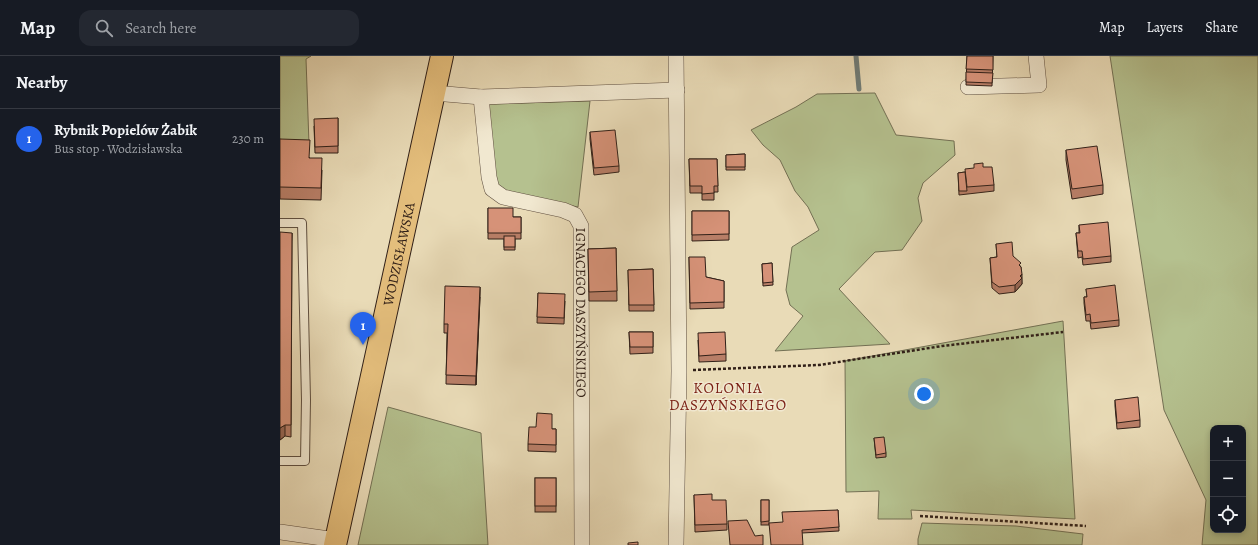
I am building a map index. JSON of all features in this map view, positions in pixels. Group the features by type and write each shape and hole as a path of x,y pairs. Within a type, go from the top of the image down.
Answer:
{"main road":[{"name":"WODZISŁAWSKA","path":"336,542 442,56"}],"street":[{"path":"676,56 678,371 676,545"},
{"path":"968,87 1039,84 1036,56"},
{"path":"434,94 481,97 677,90"},
{"name":"IGNACEGO DASZYŃSKIEGO","path":"481,97 489,177 492,189 503,197 563,210 575,215 581,226 582,545"},
{"path":"280,532 336,542"}],"lane":[{"path":"280,223 302,223 306,400 305,461 280,461"}],"path":[{"path":"678,371 819,365 942,346 1063,332"},
{"path":"920,516 1086,526"}],"green space":[{"path":"280,56 311,56 306,59 309,144 280,145"},
{"path":"1110,56 1258,56 1258,545 1202,545 1206,500 1164,410"},
{"path":"875,93 896,135 954,141 955,155 923,183 918,198 922,221 902,250 875,252 839,289 890,344 775,351 803,316 790,305 786,290 792,247 819,230 808,207 795,191 780,160 763,145 751,130 796,107 817,94"},
{"path":"590,101 578,207 503,192 493,182 486,104"},
{"path":"1063,321 1075,519 911,510 912,519 878,519 879,491 846,492 845,361"},
{"path":"388,407 481,433 488,545 358,545"},
{"path":"922,523 1016,526 1083,534 1082,545 918,545"}],"building":[{"path":"967,56 993,56 993,70 966,69"},
{"path":"966,72 993,73 992,83 966,82"},
{"path":"338,118 338,146 315,147 314,119"},
{"path":"615,130 619,166 594,168 590,132"},
{"path":"280,139 310,140 309,158 322,158 321,188 280,187"},
{"path":"1097,146 1103,185 1072,189 1066,150"},
{"path":"745,154 745,167 726,167 726,155"},
{"path":"689,159 717,159 718,186 714,186 714,193 702,194 702,186 690,186"},
{"path":"983,163 983,167 992,167 994,185 967,187 965,169 974,168 974,164"},
{"path":"965,172 967,191 959,191 958,173"},
{"path":"488,208 513,208 513,217 521,217 521,233 488,233"},
{"path":"692,211 729,211 729,234 692,235"},
{"path":"1108,222 1111,256 1083,259 1082,251 1078,251 1076,233 1080,233 1079,225"},
{"path":"280,232 292,233 291,425 285,425 280,428"},
{"path":"504,236 515,236 515,247 504,247"},
{"path":"1012,242 1013,256 1021,263 1019,265 1021,267 1022,274 1020,276 1022,278 1015,285 999,287 992,282 990,258 997,257 996,244"},
{"path":"616,248 617,291 589,292 588,249"},
{"path":"689,257 705,257 706,277 724,281 724,302 690,303"},
{"path":"772,263 773,282 763,283 762,264"},
{"path":"653,269 654,305 629,305 628,270"},
{"path":"1115,285 1119,320 1091,323 1090,314 1086,315 1084,297 1087,297 1086,289"},
{"path":"445,286 480,287 476,376 446,375 448,324 444,324"},
{"path":"538,293 565,294 564,318 537,317"},
{"path":"629,332 653,332 653,347 630,347"},
{"path":"725,332 726,354 699,356 698,333"},
{"path":"1138,397 1140,420 1117,423 1115,400"},
{"path":"537,413 552,414 552,429 556,429 556,445 528,444 529,427 536,427"},
{"path":"884,437 886,453 876,455 874,438"},
{"path":"535,478 556,478 556,506 535,506"},
{"path":"712,494 712,500 726,500 727,524 695,525 694,495"},
{"path":"761,500 769,500 769,521 761,522"},
{"path":"838,510 839,527 802,530 803,545 771,545 769,523 783,522 782,512"},
{"path":"747,520 755,536 763,535 763,545 730,545 728,521"},
{"path":"638,542 638,545 628,545 628,543"}],"waterway":[{"path":"856,56 859,89"}],"place":[{"name":"Rybnik Popielów Żabik","path":"363,345"}],"district":[{"name":"KOLONIA DASZYŃSKIEGO","path":"728,396"}]}
